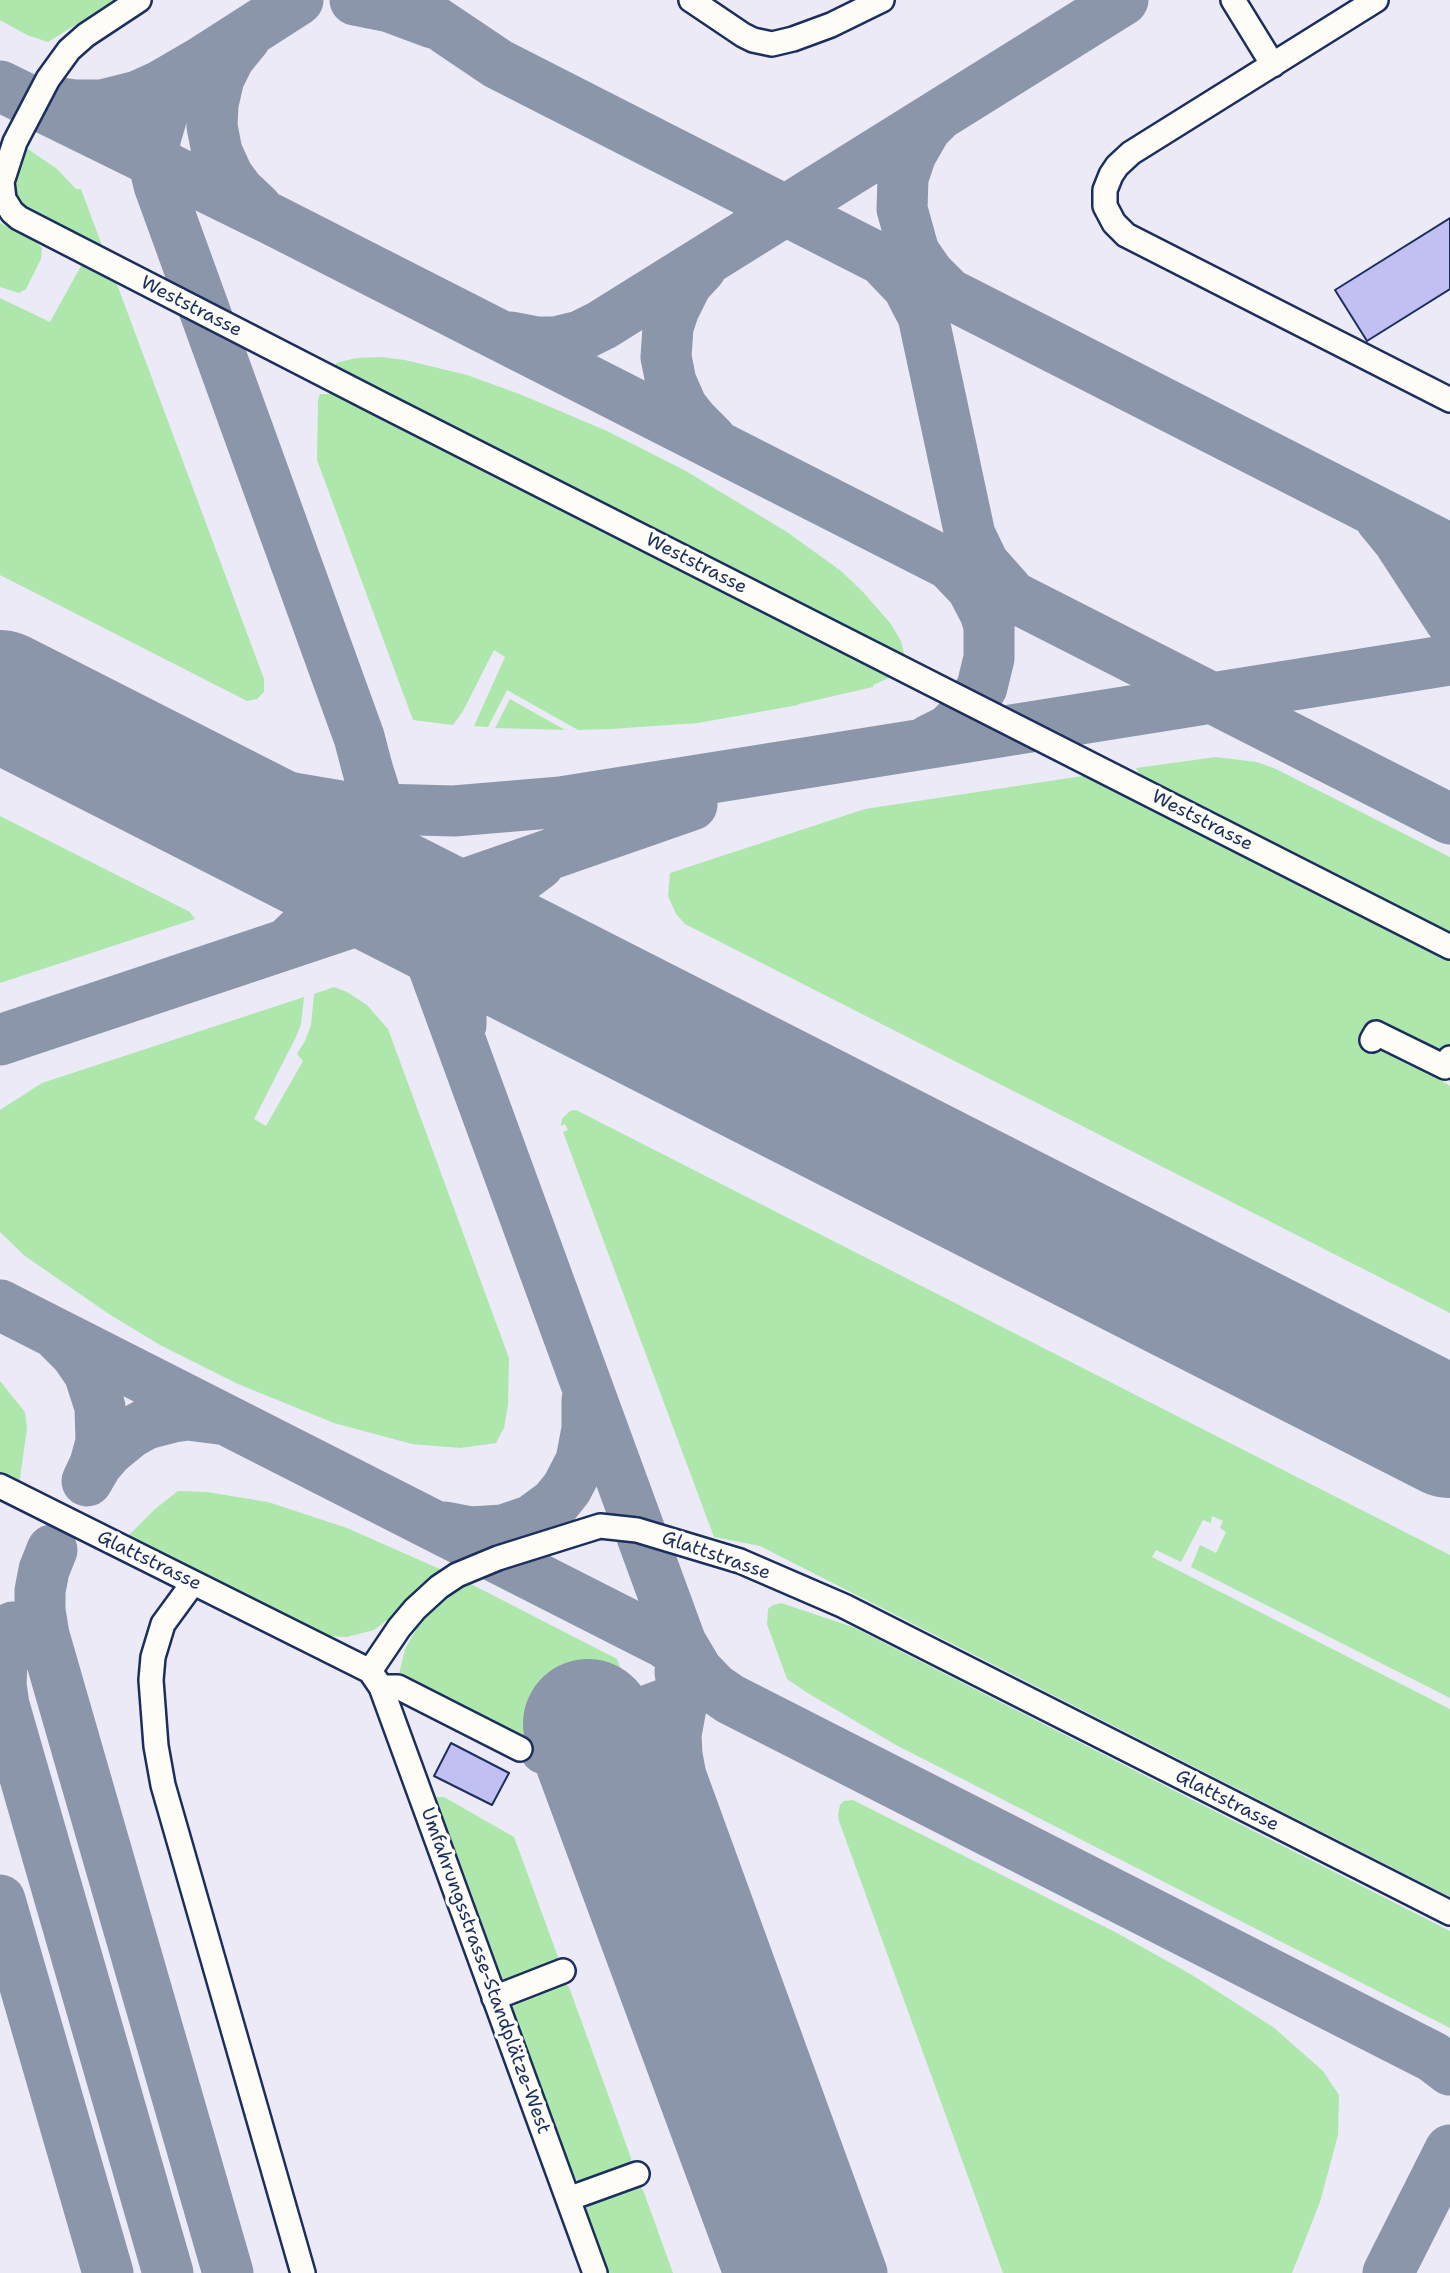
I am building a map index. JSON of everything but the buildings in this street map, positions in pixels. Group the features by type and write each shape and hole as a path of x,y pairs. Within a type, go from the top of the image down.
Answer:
{"lane":[{"name":"Weststrasse","path":"139,0 69,50 48,79 15,142 2,182 4,208 25,222 377,402 1450,947"},
{"path":"691,0 752,40 772,44 831,25 881,0"},
{"path":"1233,0 1273,65"},
{"path":"1376,0 1124,159 1111,174 1104,199 1108,214 1126,235 1450,400"},
{"path":"1372,1041 1376,1033 1449,1071"},
{"name":"Glattstrasse","path":"0,1486 376,1679 391,1639 415,1609 457,1575 498,1558 600,1525 637,1530 740,1561 844,1606 1450,1913"},
{"path":"193,1583 163,1624 153,1657 150,1681 158,1757 163,1785 303,2273"},
{"path":"376,1679 398,1687 520,1749"},
{"name":"Umfahrungsstrasse-Standplätze-West","path":"376,1679 595,2273"},
{"path":"494,1998 564,1971"},
{"path":"568,2199 637,2174"}],"shaded area":[{"path":"0,0 1450,0 1450,2273 0,2273"}],"green space":[{"path":"0,0 115,0 48,42 27,35 0,20"},
{"path":"25,147 57,169 76,189 81,189 104,251 29,212 21,203 13,183"},
{"path":"0,223 34,239 42,248 41,259 26,289 19,293 0,287"},
{"path":"81,266 88,266 115,279 264,679 264,692 257,699 247,701 0,575 0,298 50,322"},
{"path":"381,357 467,375 522,395 607,431 686,471 787,532 841,571 891,624 901,641 905,658 336,369 336,363 356,358"},
{"path":"331,389 893,676 873,687 798,705 698,723 611,729 578,730 507,690 488,727 474,726 505,657 494,650 453,725 413,720 317,460 318,400 320,394 329,394"},
{"path":"510,699 565,730 495,728"},
{"path":"1216,757 1257,762 1276,769 1450,857 1450,935 1143,779 1136,768"},
{"path":"1089,775 1450,958 1450,1049 1444,1056 1378,1038 1446,1074 1443,1082 1450,1086 1450,1313 685,924 676,914 668,896 670,873 865,809"},
{"path":"0,816 190,912 195,919 0,983"},
{"path":"334,987 367,1005 388,1029 509,1358 508,1405 504,1428 496,1443 460,1448 412,1444 334,1423 238,1384 160,1345 109,1314 25,1256 0,1232 0,1110 42,1083 304,997 301,1024 296,1037 254,1119 266,1126 303,1061 297,1054 311,1025 314,994"},
{"path":"576,1110 1450,1555 1450,1698 1191,1567 1200,1545 1216,1553 1226,1532 1220,1528 1223,1521 1212,1516 1211,1523 1203,1520 1181,1562 1156,1550 1152,1557 1450,1709 1450,1897 760,1546 714,1537 563,1132 568,1130 565,1124 561,1126 562,1119 570,1111"},
{"path":"0,1381 25,1412 27,1429 19,1485 0,1475"},
{"path":"178,1491 207,1492 268,1502 347,1528 442,1570 418,1588 394,1615 374,1630 347,1637 327,1636 305,1630 125,1539"},
{"path":"469,1583 617,1659 631,1696 629,1706 524,1745 398,1678 405,1649 421,1621 434,1605 452,1590"},
{"path":"781,1603 853,1627 1450,1931 1450,2028 896,1745 806,1692 787,1679 767,1624 768,1609"},
{"path":"632,1729 830,2273 746,2273 558,1757 580,1748 607,1823 637,1813 610,1738"},
{"path":"436,1797 444,1797 514,1837 558,1957 557,1964 506,1982 502,1978"},
{"path":"853,1800 1117,1933 1192,1975 1273,2027 1323,2071 1339,2095 1338,2135 1320,2202 1292,2273 1003,2273 839,1821 840,1805 844,1801"},
{"path":"562,1981 569,1987 631,2158 631,2165 581,2184 574,2176 513,2010 514,2000"},
{"path":"636,2184 643,2190 673,2273 609,2273 587,2212 587,2202"}],"taxiway":[{"path":"48,101 102,105 138,96 203,61 298,0"},
{"path":"355,0 390,7 433,23"},
{"path":"403,0 498,64 1450,549"},
{"path":"511,337 555,342 580,336 602,325 1123,0"},
{"path":"246,37 229,58 219,78 213,104 212,126 217,152 228,176 257,208"},
{"path":"203,61 182,79 164,109 155,140 154,164 159,185 359,737 410,903 681,1643 697,1670"},
{"path":"0,86 273,220 1450,819"},
{"path":"936,118 926,128 911,154 903,178 902,209 914,252 929,274 945,290"},
{"path":"887,265 908,287 923,316 970,535 984,564 1008,591"},
{"path":"701,268 687,283 674,309 668,327 666,357 671,382 682,407 711,439"},
{"path":"1380,518 1398,540 1450,620"},
{"path":"929,740 949,730 968,711 982,687 989,658 989,626 985,613 972,588 953,568"},
{"path":"41,716 161,764 281,796 340,806 454,811 561,802 1450,660"},
{"path":"293,938 329,904 353,869 365,833 369,786"},
{"path":"0,1040 410,903 692,805"},
{"path":"461,1025 464,972 478,932 500,898 539,864"},
{"path":"0,1305 665,1643 686,1659 714,1688 730,1699 1433,2057 1450,2070"},
{"path":"59,1337 76,1354 89,1373 100,1407 101,1442 87,1481 108,1451 146,1424 188,1415 219,1419"},
{"path":"445,1527 471,1532 503,1530 532,1520 555,1503 567,1488 581,1461 587,1429 587,1400"},
{"path":"52,1550 40,1591 44,1635 228,2273"},
{"path":"13,1627 2,1663 4,1705 168,2273"},
{"path":"679,1638 686,1680 676,1735 681,1776 862,2273"},
{"path":"545,1749 684,1697 680,1672"},
{"path":"0,1900 108,2273"},
{"path":"1388,2273 1450,2150"}],"runway":[{"path":"0,695 1450,1433"},
{"path":"588,1724 791,2273"}]}
